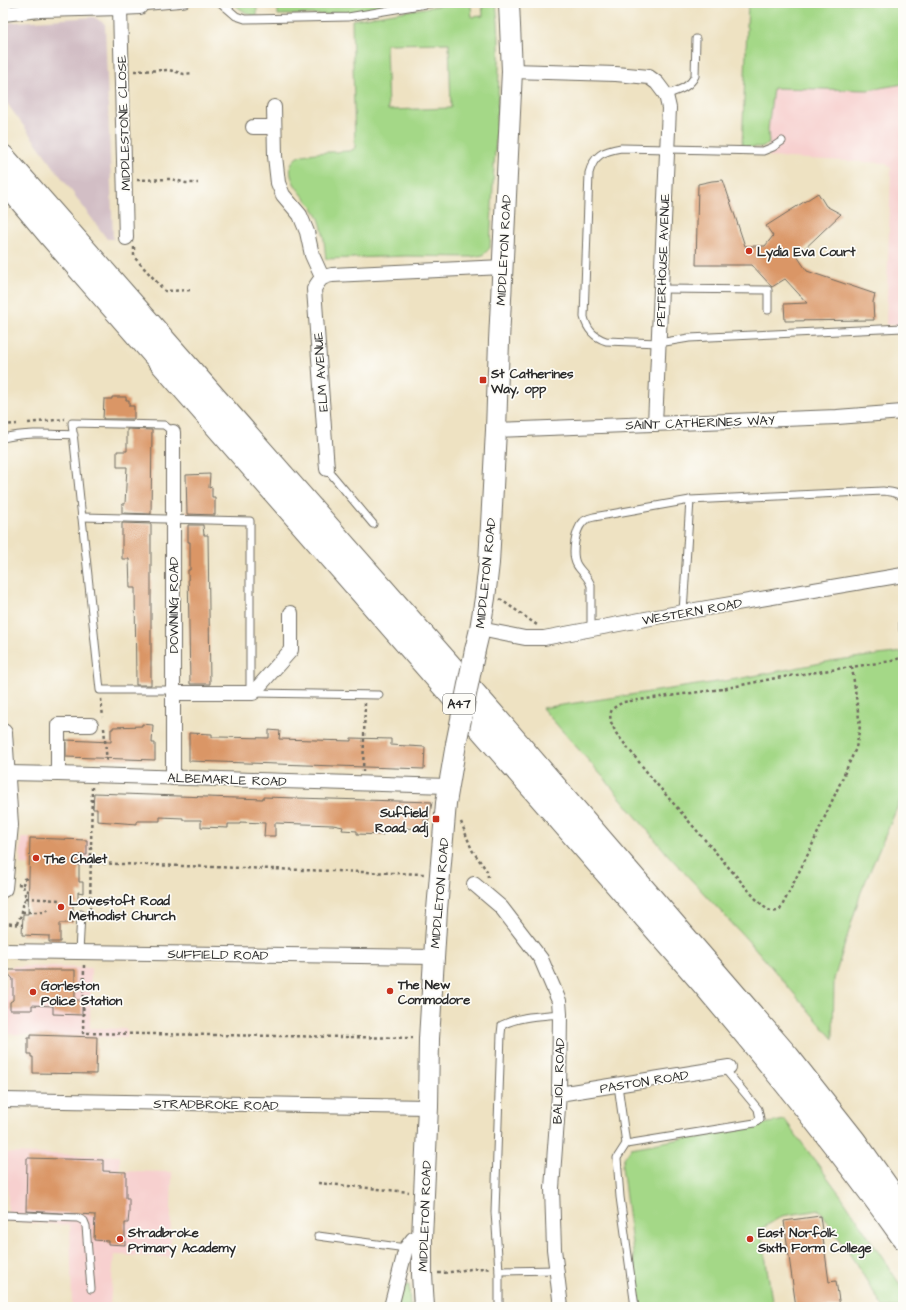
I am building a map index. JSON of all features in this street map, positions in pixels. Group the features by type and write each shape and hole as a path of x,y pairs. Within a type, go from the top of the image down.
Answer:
{"highway":[{"name":"A47","path":"3,156 493,714 788,1056 855,1141 903,1209"},
{"name":"A47","path":"3,180 50,236 703,984 838,1148 903,1238"}],"main road":[{"name":"MIDDLETON ROAD","path":"424,1307 422,1274 414,1243 424,1193 428,1107 429,1039 440,874 448,786 480,629 489,563 512,71 509,3"}],"street":[{"path":"3,14 40,10 140,7"},
{"name":"MIDDLESTONE CLOSE","path":"120,8 126,238"},
{"path":"512,71 616,74 649,77 657,83 666,95"},
{"name":"PETERHOUSE AVENUE","path":"655,424 666,148 669,108 666,95"},
{"path":"274,107 278,183 283,195 300,215 307,232 312,255 322,277 332,275 502,267"},
{"path":"253,127 274,127"},
{"name":"ELM AVENUE","path":"322,277 314,289 327,469"},
{"name":"SAINT CATHERINES WAY","path":"496,430 837,417 903,412"},
{"name":"DOWNING ROAD","path":"173,432 173,778"},
{"name":"WESTERN ROAD","path":"480,629 525,638 544,638 683,612 903,575"},
{"path":"173,691 253,693 291,650 291,613"},
{"path":"58,774 58,725 99,724"},
{"path":"3,733 6,773 6,809 9,825 3,888"},
{"name":"ALBEMARLE ROAD","path":"6,773 448,786"},
{"name":"BALIOL ROAD","path":"474,884 501,907 541,960 559,1001 559,1094 552,1188 554,1249 561,1307"},
{"name":"SUFFIELD ROAD","path":"3,951 434,957"},
{"name":"PASTON ROAD","path":"559,1094 726,1067"},
{"name":"STRADBROKE ROAD","path":"3,1100 428,1107"},
{"path":"392,1307 414,1243"}],"lane":[{"path":"140,7 185,3"},
{"path":"221,3 236,16 245,19 348,17 432,3"},
{"path":"666,95 689,86 693,82 695,76 696,39"},
{"path":"782,141 773,147 763,150 621,148 607,150 599,156 592,164 588,173 584,317 587,327 592,334 599,339 606,341 659,343 689,338 903,328"},
{"path":"661,289 768,290 768,310"},
{"path":"173,432 164,425 72,423 100,690 173,691"},
{"path":"3,438 19,434 74,435"},
{"path":"327,469 373,524"},
{"path":"591,629 591,586 590,582 577,566 575,561 575,536 578,528 584,521 594,517 690,500 883,491 892,492 903,498"},
{"path":"683,612 690,500"},
{"path":"82,517 250,521 250,686 253,693 379,695"},
{"path":"903,621 903,630"},
{"path":"81,914 82,952"},
{"path":"499,1307 499,1271 495,1212 500,1034 502,1025 509,1022 522,1018 560,1014"},
{"path":"626,1144 755,1123 760,1119 758,1109 726,1067"},
{"path":"618,1085 626,1144 617,1158 620,1197 635,1307"},
{"path":"3,1215 78,1218 84,1221 91,1289"},
{"path":"318,1236 414,1243"},
{"path":"499,1271 556,1270"}],"path":[{"path":"122,71 169,70 184,74 193,74"},
{"path":"125,180 171,179 186,184 198,183"},
{"path":"126,238 134,244 134,257 165,291 193,290"},
{"path":"25,423 68,419 72,420 72,423"},
{"path":"3,426 18,424"},
{"path":"500,599 542,629"},
{"path":"852,667 860,726 856,748 809,852 780,910 770,912 756,899 654,781 616,733 611,722 610,715 612,709 623,702 722,689 776,678 892,661 900,658 903,653"},
{"path":"90,915 91,863 99,776 107,763 99,724 100,690"},
{"path":"363,784 366,694"},
{"path":"460,818 472,850 486,871 488,877"},
{"path":"91,863 440,874"},
{"path":"17,924 18,918 22,912 22,904 26,898 22,885 24,879 28,878"},
{"path":"24,890 28,891"},
{"path":"26,898 59,900"},
{"path":"22,912 44,912 49,909"},
{"path":"3,923 23,924"},
{"path":"82,952 83,1033 429,1039"},
{"path":"318,1183 424,1193"},
{"path":"422,1274 448,1273 484,1268 499,1271"}],"shaded area":[{"path":"94,17 105,24 113,239 107,239 3,98 3,23"},
{"path":"903,84 903,325 886,325 891,168 885,163 769,157 768,130 773,88 868,90"},
{"path":"21,838 89,840 89,867 20,865"},
{"path":"14,966 91,968 90,1028 127,1029 127,1038 6,1034 7,969"},
{"name":"Stradbroke Primary Academy","path":"7,1153 120,1156 120,1171 172,1172 170,1257 114,1255 110,1305 72,1307 70,1225 8,1221"}],"green space":[{"path":"233,3 257,3 257,16 247,13"},
{"path":"278,3 411,3 351,14 278,15"},
{"path":"455,3 469,3 471,6 472,17 483,16 482,3 496,3 499,53 496,138 490,248 483,255 471,257 406,256 326,259 321,225 317,214 295,185 290,171 294,159 303,155 349,151 355,148 352,20","holes":["449,43 451,108 388,110 386,44"]},
{"path":"748,3 903,3 903,84 868,90 773,88 768,130 769,144 761,147 742,147"},
{"path":"903,652 903,794 861,892 834,979 833,1039 754,947 668,855 603,777 542,708 737,679 837,660"},
{"name":"East Norfolk Sixth Form College","path":"785,1120 842,1197 903,1289 903,1307 883,1307 820,1210 782,1216 761,1229 773,1307 640,1307 622,1166 624,1158 631,1148"},
{"path":"409,1285 410,1307 394,1307 399,1286"}],"building":[{"name":"Lydia Eva Court","path":"723,180 745,246 765,246 773,236 766,226 818,193 826,206 841,214 797,256 807,271 875,294 873,302 874,320 785,321 784,304 807,303 785,279 772,287 752,265 696,265 698,184"},
{"path":"112,397 126,397 126,400 129,400 129,406 134,406 134,419 103,419 104,399 112,399"},
{"path":"127,429 152,430 151,514 122,513 122,504 125,504 127,467 117,467 117,451 127,451"},
{"path":"210,474 209,488 212,487 212,497 215,497 215,515 187,514 186,475"},
{"path":"122,523 151,524 151,685 136,685 135,588 130,588 129,559 122,559"},
{"path":"188,525 203,525 204,535 208,535 210,684 190,684 188,570 190,570 190,542 188,542"},
{"path":"142,724 153,725 152,743 155,743 155,760 66,757 66,740 111,742 111,729 113,729 113,727 142,726"},
{"path":"269,730 280,731 279,739 351,741 351,738 391,739 391,745 425,747 424,769 189,761 189,733 212,734 212,737 269,738"},
{"path":"94,793 263,799 263,797 432,802 429,820 424,820 424,829 383,827 383,835 357,834 357,831 342,830 343,827 333,825 275,823 275,836 264,836 265,823 240,822 240,824 228,824 228,828 201,827 201,820 183,820 183,818 160,817 160,821 137,821 137,824 97,821 97,809 93,809"},
{"path":"30,838 87,840 87,855 79,855 79,882 83,882 83,893 78,892 78,905 73,904 73,923 60,923 60,942 49,942 49,936 22,935 23,914 28,914"},
{"name":"Gorleston Police Station","path":"5,970 75,970 75,1000 82,1000 82,1015 53,1014 53,1006 32,1005 32,1010 10,1010 10,1002 13,1000 13,979"},
{"path":"31,1035 97,1037 96,1074 33,1073 33,1057 31,1057 31,1054 28,1054 28,1038 31,1038"},
{"path":"27,1158 103,1160 103,1171 126,1172 126,1198 129,1198 129,1213 128,1223 125,1223 125,1245 108,1244 108,1241 94,1240 95,1215 26,1211"},
{"path":"820,1216 829,1282 836,1281 840,1307 796,1307 784,1221"}],"place":[{"name":"Lydia Eva Court","path":"749,251"},
{"name":"St Catherines Way, opp","path":"483,380"},
{"name":"Suffield Road, adj","path":"436,819"},
{"name":"The Chalet","path":"36,858"},
{"name":"Lowestoft Road Methodist Church","path":"61,907"},
{"name":"The New Commodore","path":"390,991"},
{"name":"Gorleston Police Station","path":"33,992"},
{"name":"Stradbroke Primary Academy","path":"120,1239"},
{"name":"East Norfolk Sixth Form College","path":"750,1239"}]}
